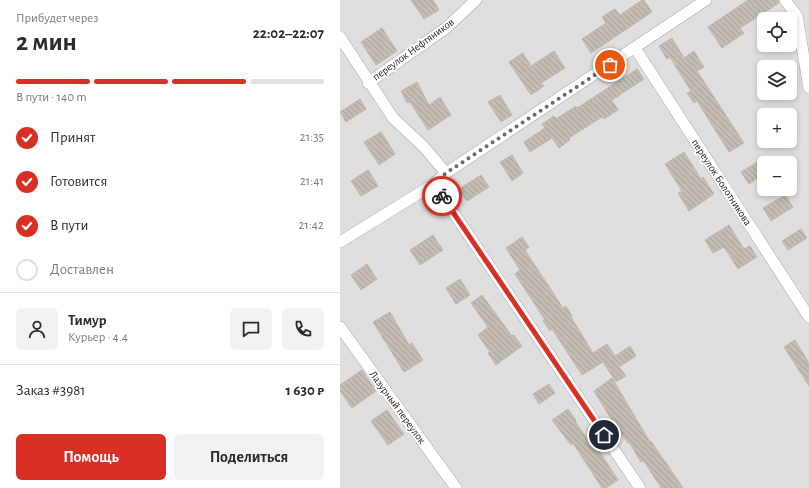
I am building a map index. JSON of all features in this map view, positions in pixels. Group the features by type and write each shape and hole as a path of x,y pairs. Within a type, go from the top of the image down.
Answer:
{"street":[{"name":"переулок Нефтяников","path":"368,83 446,28 476,0"},
{"path":"340,242 434,184 446,173 706,0"},
{"path":"785,0 797,16 809,88"},
{"path":"340,37 368,83 393,118 424,147 446,173"},
{"name":"переулок Болотникова","path":"635,48 809,317"},
{"path":"434,184 640,488"},
{"name":"Лазурный переулок","path":"340,327 456,488"}],"shaded area":[{"path":"340,0 809,0 809,488 340,488"}],"building":[{"path":"411,0 433,0 439,10 424,19"},
{"path":"644,0 652,12 591,53 582,39 606,23 602,17 615,9 620,15"},
{"path":"748,0 778,0 779,3 765,12 757,12 757,17 740,28 744,33 722,48 708,27"},
{"path":"382,28 397,51 376,65 361,42"},
{"path":"672,38 684,58 694,51 704,67 697,71 744,143 729,152 697,101 694,103 687,93 691,91 670,57 667,59 659,46"},
{"path":"554,51 565,68 541,83 544,86 531,95 509,62 523,53 531,66"},
{"path":"637,69 644,79 612,100 618,110 604,119 602,117 569,138 570,140 559,148 552,138 530,152 524,142 545,128 542,124 554,116 556,119 576,106 577,108"},
{"path":"417,82 429,105 440,97 451,115 428,130 410,102 407,103 401,91"},
{"path":"500,95 512,115 501,122 488,102"},
{"path":"360,99 366,109 346,122 340,112"},
{"path":"381,132 395,154 379,165 364,142"},
{"path":"684,152 701,179 703,177 714,194 689,211 678,193 682,191 665,164"},
{"path":"512,155 523,173 512,181 500,162"},
{"path":"757,162 757,178 749,184 741,172"},
{"path":"368,170 378,186 361,196 351,181"},
{"path":"481,175 489,187 467,201 459,189"},
{"path":"783,196 786,196 793,207 771,221 763,208"},
{"path":"729,225 744,249 750,246 757,257 738,269 724,247 713,253 705,240"},
{"path":"801,229 807,238 788,250 782,241"},
{"path":"433,235 443,250 420,265 410,250"},
{"path":"522,237 529,247 525,250 563,308 566,306 593,353 607,344 615,356 630,346 636,356 619,367 626,376 616,382 603,362 582,375 552,329 550,331 543,321 545,320 515,274 520,270 506,248"},
{"path":"367,264 377,279 361,290 351,275"},
{"path":"460,279 470,295 456,304 446,288"},
{"path":"482,295 512,336 514,335 522,346 496,365 488,353 490,352 478,335 488,327 471,303"},
{"path":"390,312 409,345 412,343 423,360 404,372 373,322"},
{"path":"795,340 809,363 809,386 784,347"},
{"path":"362,370 376,391 352,408 340,391 340,385"},
{"path":"612,378 650,442 651,441 683,488 661,488 644,461 641,462 629,442 628,443 613,422 594,391"},
{"path":"549,384 555,393 539,404 533,394"},
{"path":"568,409 591,445 594,443 618,480 606,488 602,488 573,443 571,445 552,420"},
{"path":"387,410 404,434 388,445 371,421"}],"way so far":[{"path":"442,196 434,184 446,173 610,65"}],"route":[{"path":"442,196 604,435"}]}
